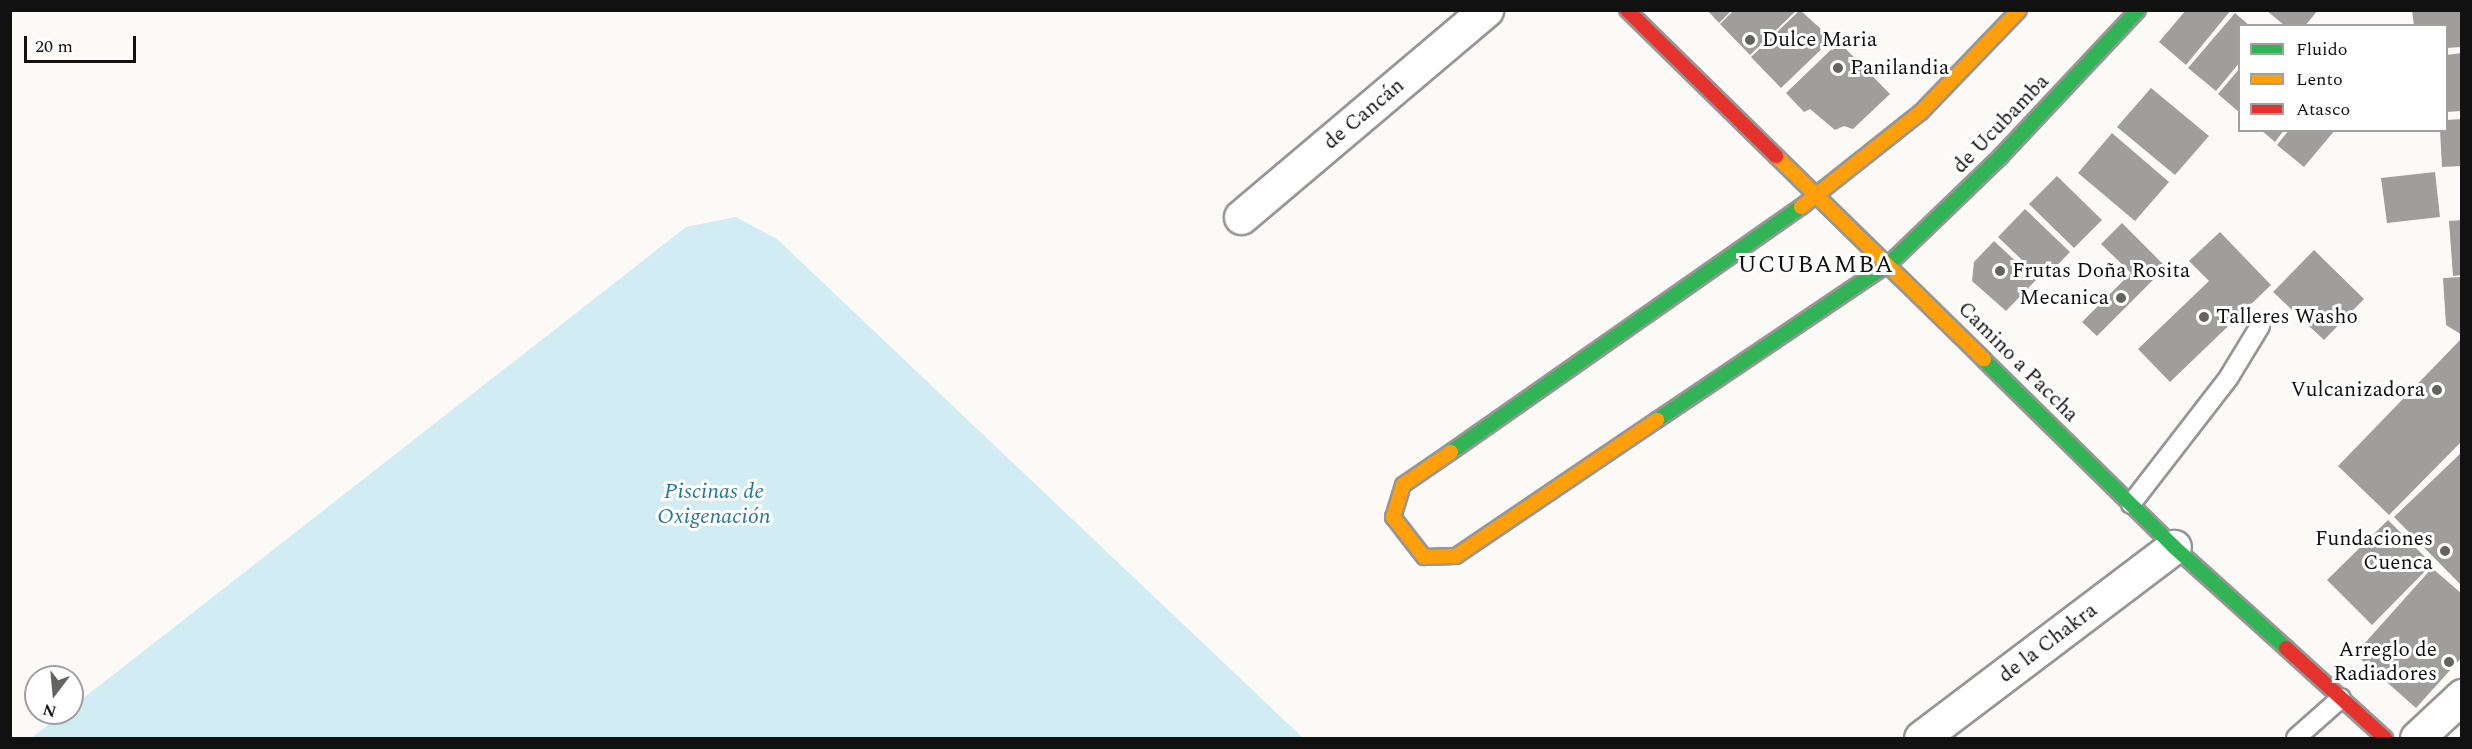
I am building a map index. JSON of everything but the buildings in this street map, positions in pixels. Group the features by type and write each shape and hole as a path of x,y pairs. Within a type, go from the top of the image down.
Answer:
{"street":[{"name":"de Cancán","path":"1241,217 1486,10"},
{"name":"Camino a Paccha","path":"1627,10 1890,264 2174,547 2385,738"},
{"name":"de Ucubamba","path":"2019,10 1921,112 1817,196 1403,485 1393,517 1406,539 1424,557 1456,556 1890,264 2001,156 2139,10"},
{"name":"de la Chakra","path":"1921,738 2174,547"},
{"path":"2417,738 2462,696"}],"lane":[{"path":"2131,504 2229,377 2260,326"},
{"path":"2296,738 2341,698"}],"water":[{"name":"Piscinas de Oxigenación","path":"736,217 777,239 1303,738 31,738 48,725 84,725 84,698 686,227"}],"traffic: fast":[{"path":"1657,420 1890,263 2001,156 2138,10"},
{"path":"1451,452 1801,207"},
{"path":"1984,360 2174,547 2286,648"}],"traffic: slow":[{"path":"1801,207 1921,112 2019,10"},
{"path":"1776,156 1984,360"},
{"path":"1451,452 1403,485 1393,517 1424,557 1456,556 1657,420"}],"traffic: jam":[{"path":"1627,10 1776,156"},
{"path":"2286,648 2385,738"}],"place":[{"name":"Dulce Maria","path":"1750,40"},
{"name":"Panilandia","path":"1838,68"},
{"name":"Frutas Doña Rosita","path":"2000,271"},
{"name":"Mecanica","path":"2121,298"},
{"name":"Talleres Washo","path":"2204,317"},
{"name":"Vulcanizadora","path":"2437,390"},
{"name":"Fundaciones Cuenca","path":"2445,551"},
{"name":"Arreglo de Radiadores","path":"2449,662"}],"district":[{"name":"UCUBAMBA","path":"1816,266"}]}
